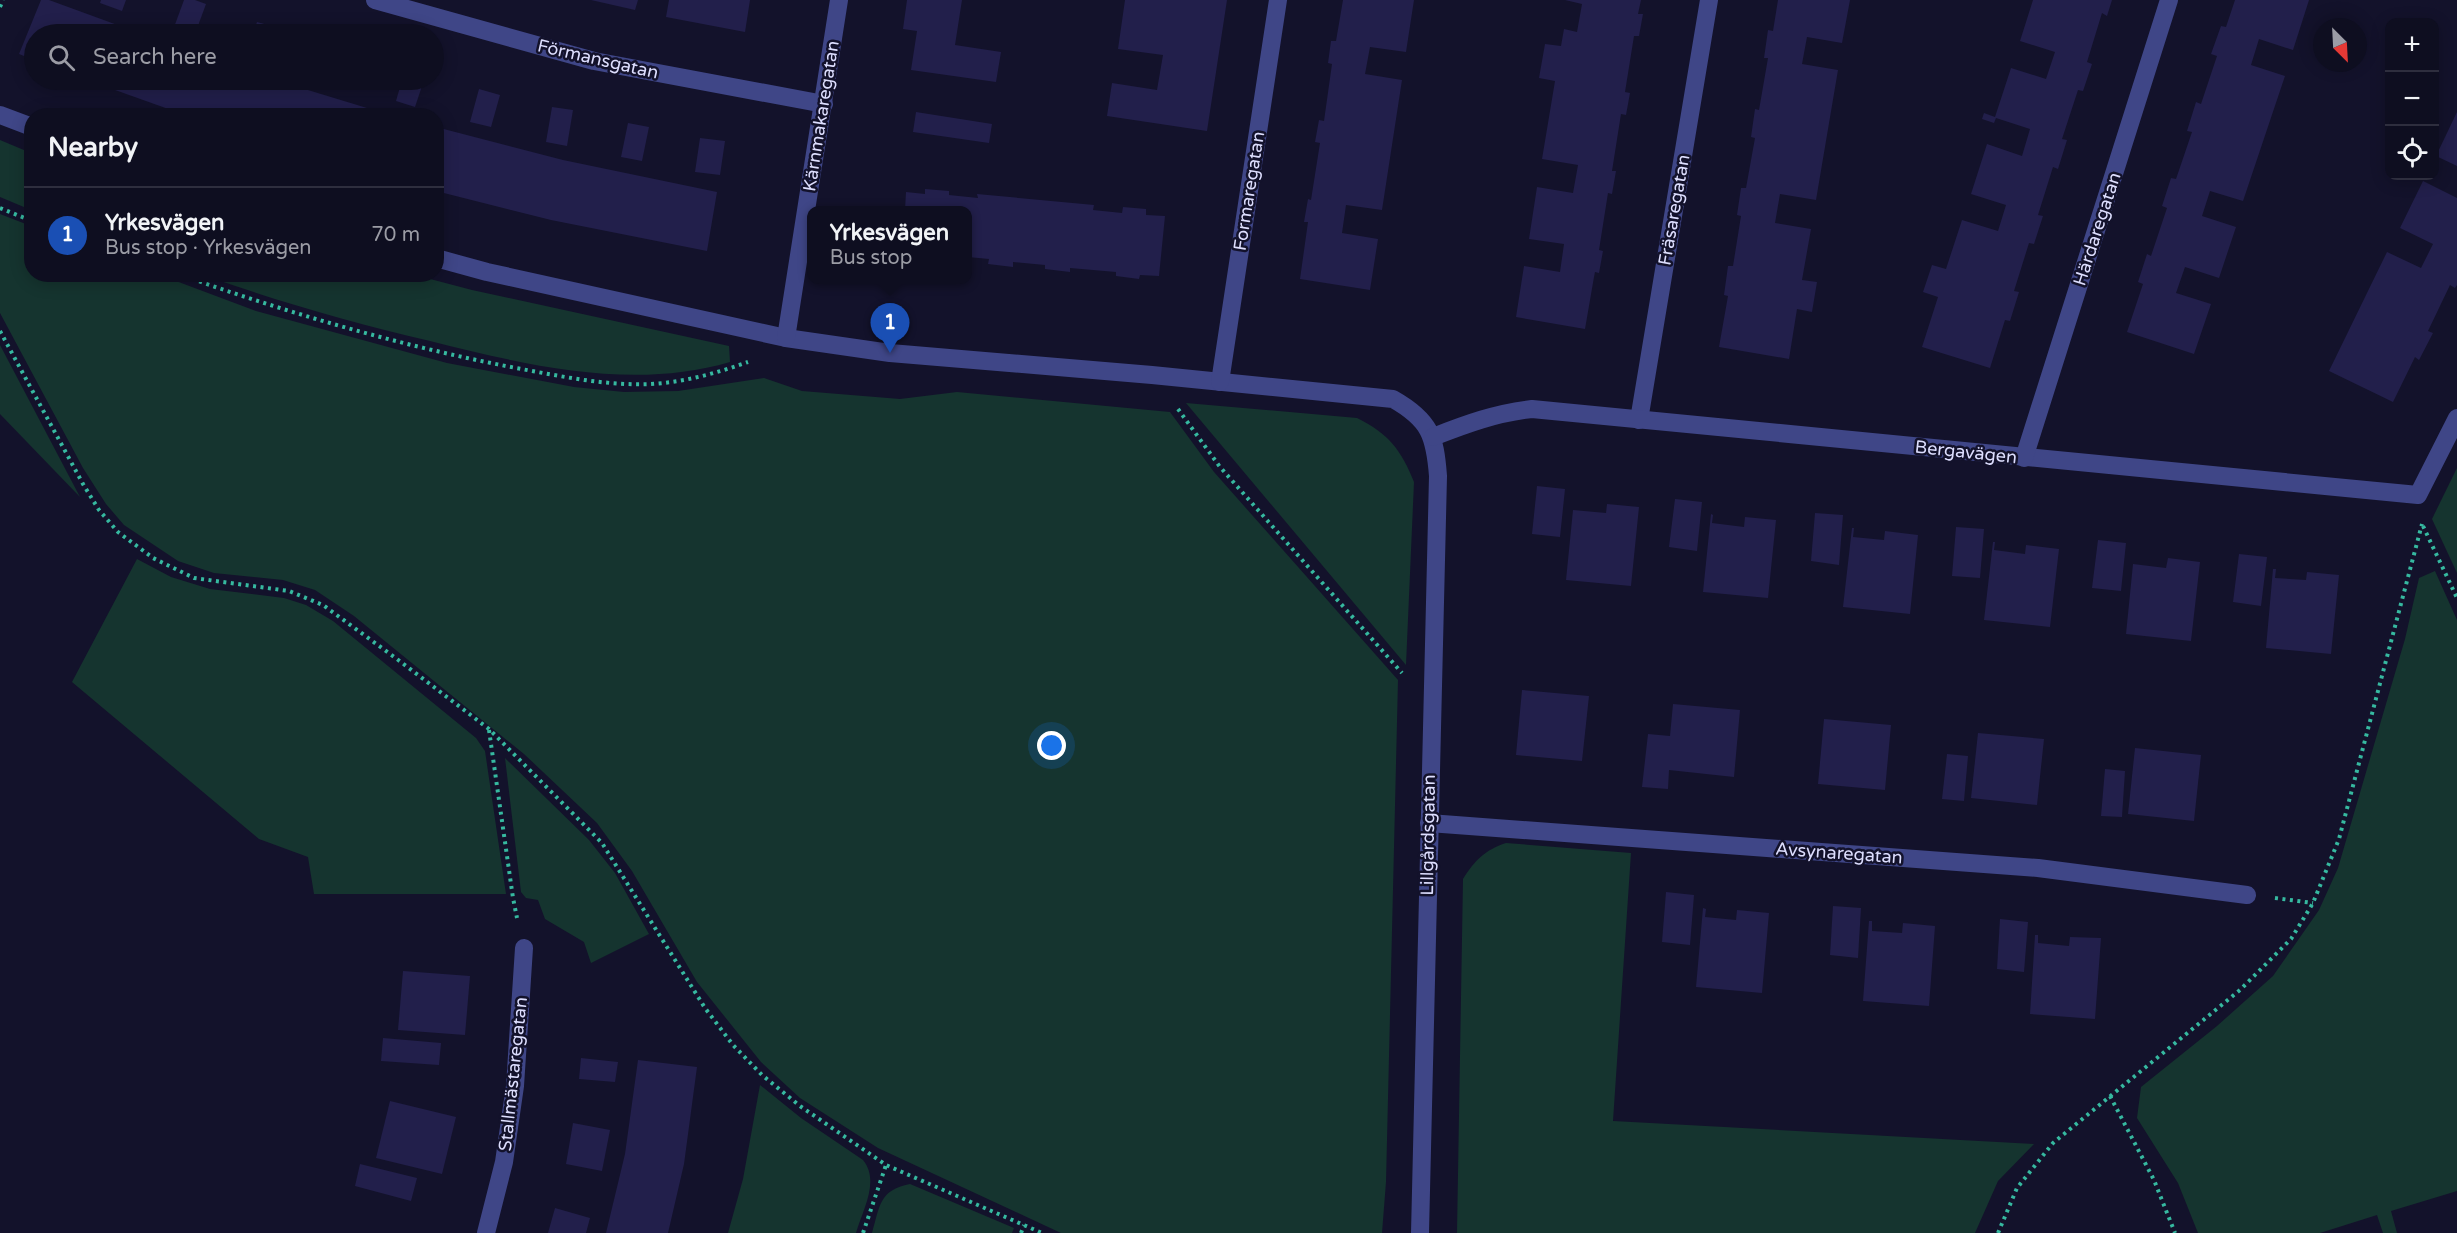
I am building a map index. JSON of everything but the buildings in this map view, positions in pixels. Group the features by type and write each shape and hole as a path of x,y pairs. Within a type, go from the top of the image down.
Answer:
{"street":[{"name":"Förmansgatan","path":"375,0 594,61 824,104"},
{"name":"Kärnmakaregatan","path":"807,206 839,0"},
{"name":"Formaregatan","path":"1220,382 1278,0"},
{"name":"Fräsaregatan","path":"1639,420 1709,0"},
{"name":"Härdaregatan","path":"2024,458 2169,0"},
{"path":"0,115 24,124"},
{"name":"Kärnmakaregatan","path":"786,338 807,209"},
{"path":"444,260 487,272 786,338 890,353 1152,375 1393,399 1410,408 1425,422 1433,437"},
{"name":"Bergavägen","path":"1433,437 1503,412 1532,409 2418,495 2457,418"},
{"name":"Lillgårdsgatan","path":"1420,1233 1438,476 1433,437"},
{"name":"Avsynaregatan","path":"1428,823 2038,868 2247,895"},
{"name":"Stallmästaregatan","path":"486,1233 504,1162 515,1086 524,948"}],"path":[{"path":"0,7 3,0"},
{"path":"0,208 24,218"},
{"path":"201,282 246,298 441,354 583,380 650,384 712,375 751,360 786,338"},
{"path":"0,331 83,484 99,510 118,532 153,558 194,578 289,591 323,605 489,729 602,843 645,909 684,978 733,1045 762,1075 800,1106 886,1165 1042,1233"},
{"path":"1152,375 1220,466 1431,706"},
{"path":"2423,526 2457,598"},
{"path":"489,729 513,898 524,948"},
{"path":"2247,895 2313,903"},
{"path":"2110,1096 2154,1180 2175,1233"},
{"path":"863,1233 886,1165"},
{"path":"1021,1233 1024,1225"}],"green space":[{"path":"0,140 24,150 24,207 0,197"},
{"path":"0,214 24,223 24,282 179,282 256,311 447,363 574,387 624,392 678,391 764,378 802,391 900,399 957,392 1170,412 1214,472 1398,680 1386,1182 1382,1233 1061,1233 878,1148 800,1098 761,1062 697,982 632,871 597,823 524,754 354,616 315,590 283,580 214,573 178,561 124,525 106,504 83,468 0,313"},
{"path":"224,282 442,282 729,346 730,362 693,370 655,374 617,374 541,366 372,327"},
{"path":"0,345 80,497 0,414"},
{"path":"1186,403 1357,418 1378,430 1393,444 1414,482 1406,665"},
{"path":"2457,468 2457,573 2432,519"},
{"path":"137,559 171,577 210,589 284,598 306,605 333,621 476,738 485,751 506,894 314,894 308,857 259,839 72,682"},
{"path":"2435,571 2457,620 2457,1191 2391,1211 2397,1233 2383,1233 2377,1215 2320,1233 2198,1233 2178,1183 2137,1118 2141,1087 2217,1026 2273,976 2319,910 2338,868 2405,639 2419,578"},
{"path":"505,758 589,840 615,873 649,934 591,963 584,942 545,919 538,900 526,898 521,892"},
{"path":"1506,843 1631,853 1613,1121 2034,1144 1998,1181 1975,1233 1457,1233 1463,879 1481,856"},
{"path":"760,1085 801,1118 863,1160 868,1168 870,1186 856,1233 728,1233 743,1179"},
{"path":"910,1184 1014,1228 1012,1233 872,1233 879,1207 886,1195 892,1190"}],"place":[{"name":"Yrkesvägen","path":"890,353"}]}
